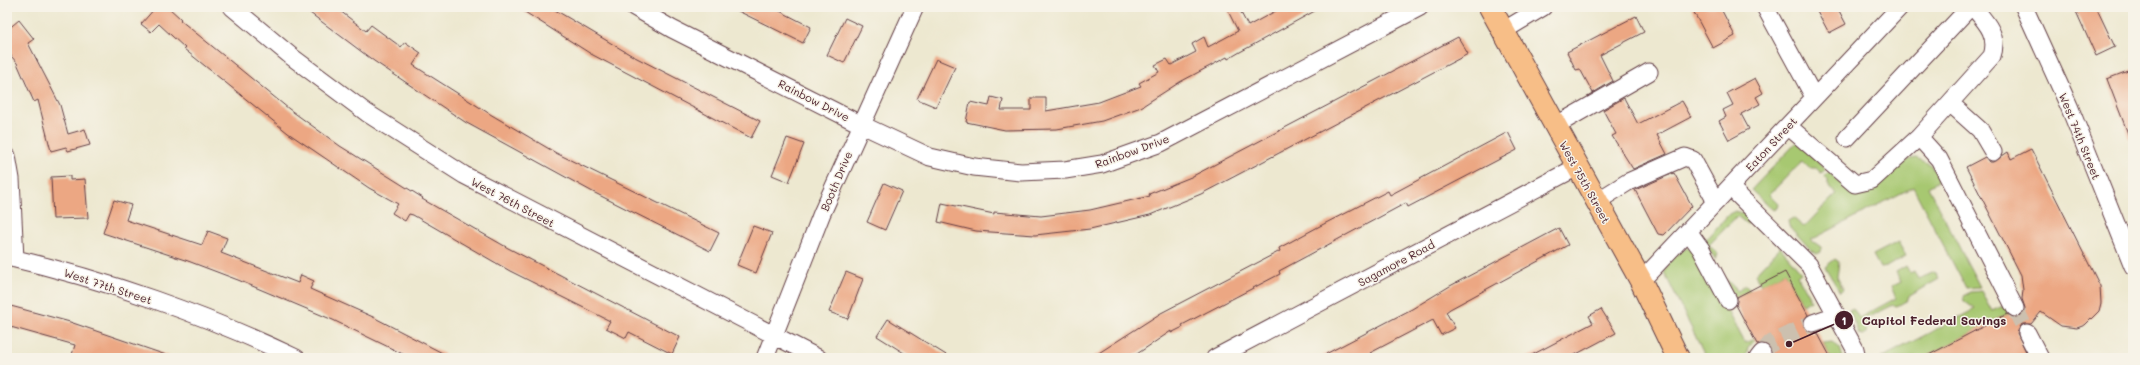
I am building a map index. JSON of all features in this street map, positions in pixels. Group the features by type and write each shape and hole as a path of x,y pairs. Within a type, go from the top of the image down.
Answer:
{"main road":[{"name":"West 75th Street","path":"1490,7 1596,202 1641,281 1673,356"}],"street":[{"name":"West 76th Street","path":"232,7 292,57 367,113 464,176 569,231 774,334 818,358"},
{"name":"Rainbow Drive","path":"634,7 672,29 860,124 930,157 974,168 1021,172 1065,170 1102,164 1161,143 1420,7"},
{"name":"Booth Drive","path":"765,358 822,213 860,124 915,7"},
{"path":"1503,31 1544,7"},
{"path":"1765,7 1814,97"},
{"name":"Eaton Street","path":"1641,281 1900,7"},
{"path":"1847,138 1970,7"},
{"path":"1788,126 1855,184 1872,180 1919,137 1982,69 1992,56 1996,46 1994,36 1986,22 1973,7"},
{"name":"West 74th Street","path":"2024,7 2069,106 2133,266"},
{"path":"1555,126 1649,72"},
{"path":"1950,103 1980,130 1993,152"},
{"path":"1919,137 1938,159 2015,308"},
{"name":"West 77th Street","path":"7,156 11,179 11,258 130,292 198,317 296,358"},
{"path":"1596,202 1628,182 1685,156 1693,160 1716,202"},
{"name":"Sagamore Road","path":"1215,358 1577,167"},
{"path":"1730,187 1809,265 1855,349 1856,358"},
{"path":"1688,231 1700,249 1728,300"},
{"path":"1812,323 1836,315"},
{"path":"2027,333 2040,358"}],"green space":[{"path":"1797,142 1826,169 1821,173 1816,168 1809,168 1802,161 1769,195 1778,204 1777,208 1773,210 1751,190"},
{"path":"1916,158 1930,164 1938,176 1937,182 1928,187 1980,287 1966,288 1913,187 1811,240 1821,247 1821,252 1817,254 1813,252 1789,226 1788,221 1793,218 1804,227 1836,194 1828,185 1828,180 1824,176 1829,172 1841,184 1850,190 1860,193 1869,192 1884,181 1899,166"},
{"path":"1735,211 1745,214 1751,222 1747,224 1737,216 1709,245 1718,254 1716,260 1705,244 1706,239 1729,214"},
{"path":"1898,242 1906,256 1886,267 1880,268 1873,255"},
{"path":"1780,247 1801,272 1797,275 1811,300 1803,305 1785,272 1761,285 1755,274"},
{"path":"1687,248 1692,249 1699,256 1745,343 1754,339 1755,340 1748,348 1745,358 1706,358 1664,272 1667,265 1673,258"},
{"path":"1835,259 1839,262 1837,277 1843,289 1840,292 1825,267"},
{"path":"1906,266 1910,273 1914,271 1918,279 1935,272 1939,279 1908,297 1908,300 1897,306 1893,305 1867,318 1866,333 1863,335 1859,334 1849,310 1853,308 1859,318 1896,298 1891,287 1901,282 1896,272"},
{"path":"1726,279 1738,291 1745,285 1750,290 1733,299"},
{"path":"1981,291 1992,311 2003,306 2009,313 1923,358 1881,358 1975,309 1964,301 1963,296 1971,292"},
{"path":"1832,342 1840,348 1843,358 1831,358 1823,343"}],"building":[{"path":"156,7 168,7 181,19 180,20 289,109 340,146 423,198 422,199 508,248 680,337 672,354 629,332 626,338 606,328 610,321 510,271 413,215 409,214 405,221 392,213 398,204 369,188 288,133 184,49 185,48 159,24 151,32 141,24"},
{"path":"302,7 335,7 366,31 371,25 401,47 405,42 421,53 413,65 490,114 556,153 719,233 710,251 591,191 465,122 374,61"},
{"path":"517,7 550,7 631,55 760,121 751,138 591,54"},
{"path":"730,7 772,7 811,27 803,43"},
{"path":"1226,7 1238,7 1248,26 1283,7 1322,7 1228,59 1227,57 1180,82 1141,107 1102,121 1057,129 1005,130 966,122 970,102 989,106 991,97 1003,100 1001,110 1031,110 1031,98 1046,98 1046,111 1099,102 1141,86 1139,83 1159,72 1155,65 1167,59 1171,65 1196,52 1192,44 1204,37 1208,47 1238,31"},
{"path":"1691,7 1720,7 1735,36 1713,48"},
{"path":"1815,7 1837,7 1846,24 1829,33"},
{"path":"2074,7 2096,7 2115,47 2096,56"},
{"path":"1636,16 1644,32 1600,55 1613,81 1593,93 1580,69 1576,70 1567,52"},
{"path":"845,18 862,26 844,63 827,55"},
{"path":"19,20 34,39 28,43 60,105 68,134 85,129 90,145 68,151 66,147 51,151 38,100 34,102 17,63 7,51 7,30"},
{"path":"1458,37 1468,54 1201,194 1150,215 1090,229 1035,235 976,231 938,222 942,203 994,214 994,212 1041,216 1090,210 1150,196 1149,194 1191,177"},
{"path":"936,59 955,67 936,107 917,99"},
{"path":"2133,69 2133,143 2132,144 2107,79"},
{"path":"1755,78 1763,93 1756,97 1760,104 1741,114 1749,129 1729,140 1719,121 1726,117 1723,110 1733,105 1727,93"},
{"path":"1624,98 1638,124 1682,101 1691,117 1657,135 1667,154 1633,169 1612,136 1616,134 1603,110"},
{"path":"1508,132 1517,150 1408,207 1406,203 1279,271 1280,274 1182,325 1183,327 1171,333 1171,331 1131,358 1091,358 1161,313 1280,251 1279,248 1388,191 1390,195"},
{"path":"787,138 804,144 789,182 772,175"},
{"path":"2031,149 2100,286 2101,303 2099,311 2085,325 2077,328 2061,326 2041,312 2031,324 2022,324 2017,333 2029,358 1923,358 2007,314 2015,318 2024,313 2025,308 2022,299 2023,290 2021,275 1966,167 1985,157 1989,162 1993,162 2008,152 2011,159"},
{"path":"1674,173 1692,206 1664,235 1658,234 1635,190"},
{"path":"70,176 70,180 85,179 88,218 53,219 51,177"},
{"path":"884,183 902,191 885,230 867,222"},
{"path":"114,200 131,205 126,220 202,245 208,231 227,238 221,253 298,283 301,275 314,281 310,289 373,317 452,358 411,358 333,320 238,280 188,261 103,233"},
{"path":"753,226 772,233 756,273 737,265"},
{"path":"1559,228 1568,245 1450,309 1446,312 1455,328 1441,335 1433,320 1370,353 1373,358 1318,358 1412,309 1450,286"},
{"path":"846,272 863,279 848,319 829,312"},
{"path":"1785,272 1808,315 1803,321 1804,327 1811,333 1817,332 1831,358 1770,358 1771,350 1769,345 1763,343 1757,344 1736,305 1737,297"},
{"path":"7,305 70,322 169,356 168,358 71,358 75,345 7,326"},
{"path":"1601,309 1616,333 1569,358 1526,358 1593,323 1589,316"},
{"path":"888,319 951,358 912,358 877,336"}],"tunnel":[{"path":"2015,308 2027,333"},
{"path":"1762,353 1770,344 1813,323"}],"place":[{"name":"Capitol Federal Savings","path":"1789,344"}]}
